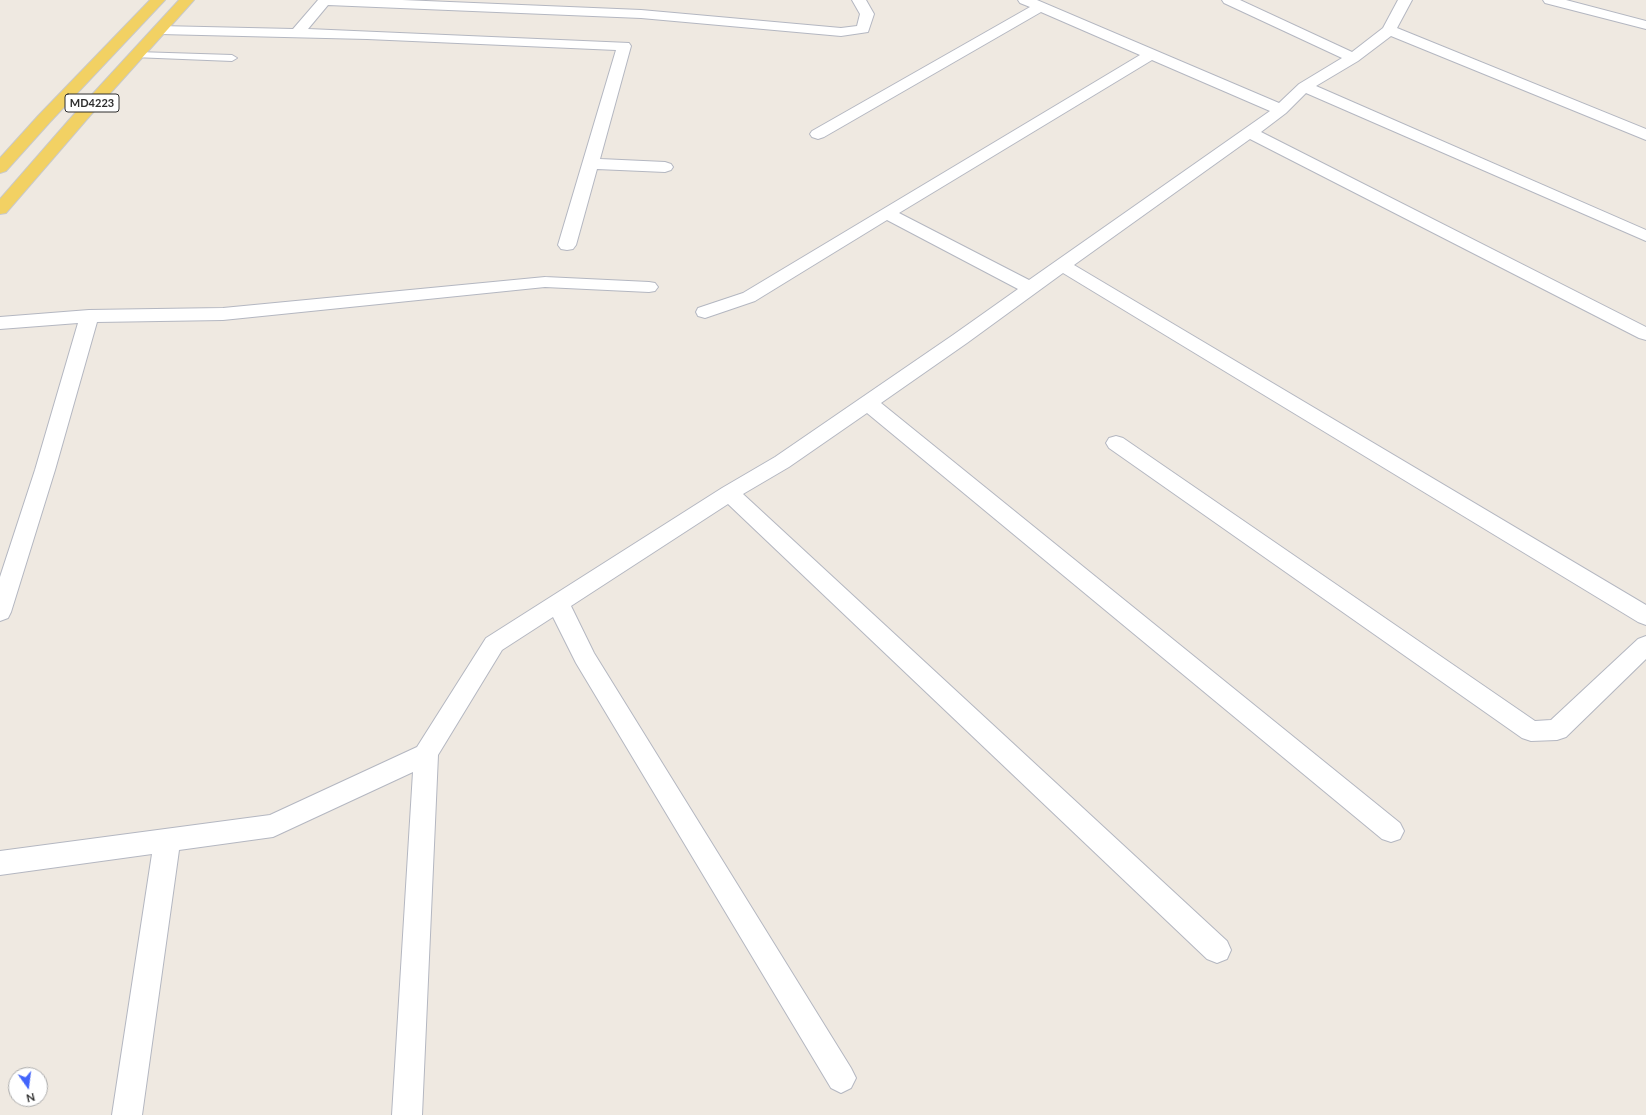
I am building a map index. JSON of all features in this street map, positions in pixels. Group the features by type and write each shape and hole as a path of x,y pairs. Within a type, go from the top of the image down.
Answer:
{"main road":[{"name":"MD4223","path":"0,168 44,119 158,0"},
{"name":"MD4223","path":"0,209 82,115 187,0"}],"street":[{"path":"297,33 325,0 517,4 842,32 863,29 867,14 859,0"},
{"path":"641,14 660,0"},
{"path":"1025,0 1280,110"},
{"path":"1229,0 1353,58"},
{"path":"407,1115 426,754 494,644 729,493 782,462 960,339 1280,110 1304,87 1353,58 1389,30 1405,0"},
{"path":"1550,0 1646,25"},
{"path":"818,134 1040,7"},
{"path":"160,30 297,33 624,46 567,245"},
{"path":"1389,30 1646,135"},
{"path":"705,312 749,298 1151,54"},
{"path":"1304,87 1646,236"},
{"path":"1249,132 1646,334"},
{"path":"591,164 664,167"},
{"path":"887,213 1030,288"},
{"path":"1062,265 1646,616"},
{"path":"0,323 89,316 223,314 545,282 649,288"},
{"path":"0,612 45,470 89,316"},
{"path":"868,403 1391,831"},
{"path":"1116,443 1532,731 1557,730 1646,645"},
{"path":"729,493 1217,950"},
{"path":"558,603 584,657 841,1078"},
{"path":"0,863 273,826 426,754"},
{"path":"127,1115 167,840"}],"lane":[{"path":"137,55 232,58"}]}
